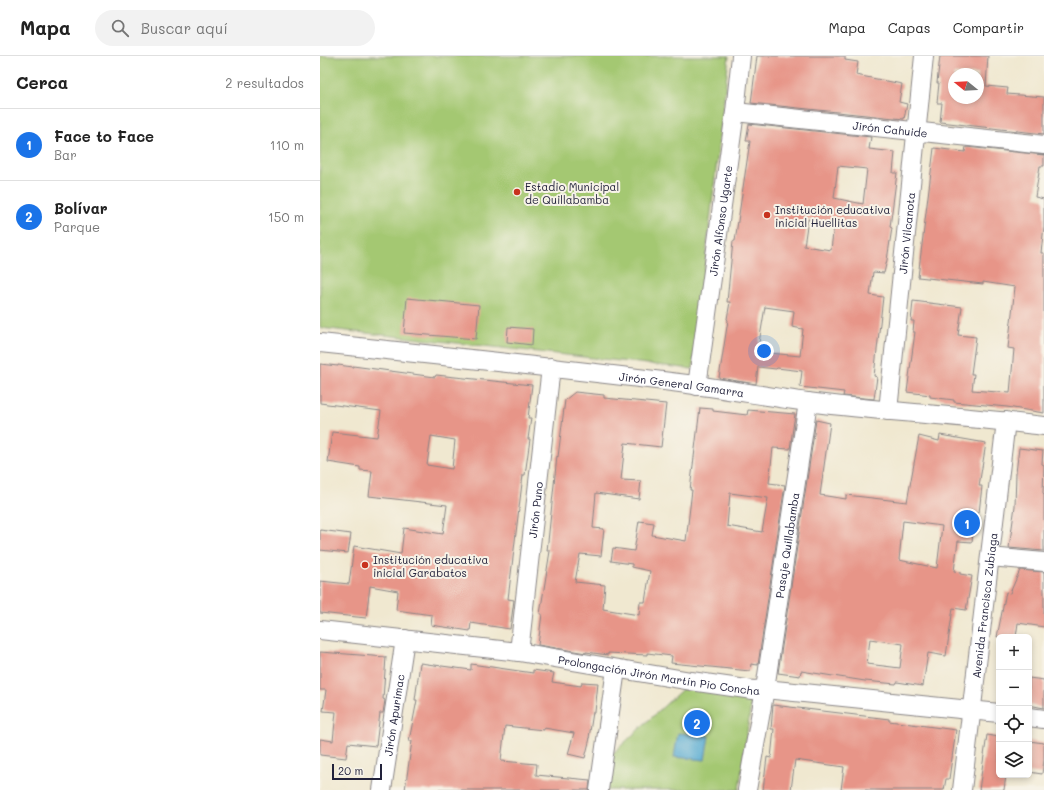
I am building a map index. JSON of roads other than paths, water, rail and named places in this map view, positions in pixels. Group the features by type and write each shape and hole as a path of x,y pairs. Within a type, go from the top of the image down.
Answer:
{"street":[{"name":"Jirón Alfonso Ugarte","path":"697,386 735,112 741,56"},
{"name":"Jirón Vilcanota","path":"888,411 924,56"},
{"name":"Jirón Cahuide","path":"735,112 1044,145"},
{"name":"Jirón General Gamarra","path":"320,343 551,367 808,402 1044,426"},
{"name":"Jirón Puno","path":"519,652 551,367"},
{"name":"Pasaje Quillabamba","path":"747,790 765,689 808,402"},
{"name":"Avenida Francisca Zubiaga","path":"962,790 1006,421"},
{"path":"990,557 1044,562"},
{"name":"Prolongación Jirón Martín Pio Concha","path":"320,630 519,652 616,669 753,690 765,689 996,713"},
{"name":"Jirón Apurimac","path":"382,790 405,639"},
{"path":"599,790 616,669"},
{"path":"1032,717 1044,719"}],"water":[{"path":"678,733 709,736 705,760 674,757"}],"place":[{"name":"Estadio Municipal de Quillabamba","path":"517,192"},
{"name":"Institución educativa inicial Huellitas","path":"767,215"},
{"name":"Face to Face","path":"967,523"},
{"name":"Institución educativa inicial Garabatos","path":"365,565"},
{"name":"Bolívar","path":"697,723"}]}
